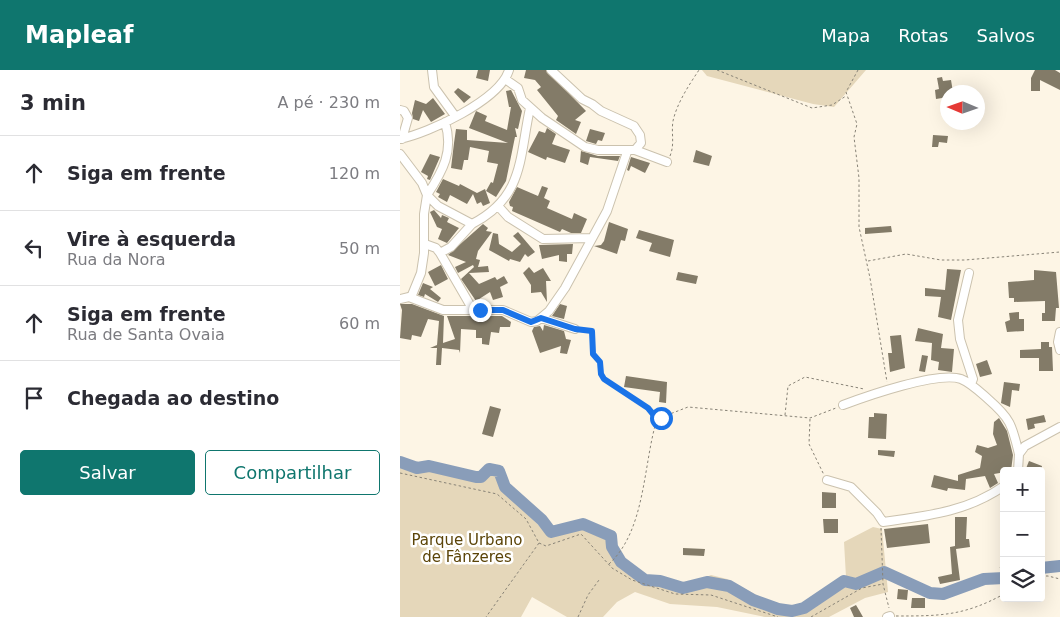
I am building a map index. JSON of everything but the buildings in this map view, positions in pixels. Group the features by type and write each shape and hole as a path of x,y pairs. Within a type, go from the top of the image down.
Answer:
{"street":[{"path":"432,70 434,87 455,116"},
{"path":"401,139 430,130 480,102 498,88 509,70"},
{"path":"400,299 409,297 443,310 503,310 531,322 541,318 549,311 565,288 607,210 631,151 641,143 634,126 600,111 582,99 551,70"},
{"path":"505,79 518,88 522,100 530,108 585,147 598,150 631,151 667,162"},
{"path":"440,253 451,247 472,224 499,207 512,190 530,108"},
{"path":"400,110 408,118 401,139"},
{"path":"409,297 412,295 421,272 425,244 424,214 427,195 445,167 449,145 445,122"},
{"path":"400,154 422,183 427,195 438,206 472,224"},
{"path":"499,207 508,217 543,239 592,238"},
{"path":"425,244 436,248 440,253 473,310"},
{"path":"969,273 958,320 960,339 973,379 971,384"},
{"path":"541,318 575,329"},
{"path":"1060,332 1060,350"},
{"path":"843,405 888,390 946,377 961,379 971,384 1006,415 1020,454"},
{"path":"1018,467 1020,454 1025,446 1060,427"},
{"path":"827,480 851,487 877,513 883,522 941,514 968,507 1000,488"}],"path":[{"path":"667,162 674,140 674,118 687,89 699,70"},
{"path":"717,70 812,108 832,105 847,96"},
{"path":"858,70 850,81 847,96 857,124 854,138 859,178 859,228 867,262 888,390"},
{"path":"867,262 906,254 941,260 965,260 1060,252"},
{"path":"575,329 592,331 593,354 600,362 601,374 604,379 648,408 657,419"},
{"path":"785,415 788,386 805,377 865,390"},
{"path":"657,419 688,407 810,418 843,405"},
{"path":"810,418 809,444 827,480"},
{"path":"609,564 621,553 643,494 649,443 657,419"},
{"path":"400,473 497,494 526,519 539,543 546,546 581,534 609,564 632,580 675,594 711,595 778,617"},
{"path":"883,522 880,529 883,584 889,615 948,615 962,612 1000,596"},
{"path":"486,617 539,543"},
{"path":"1045,576 1060,580"},
{"path":"578,617 588,595 599,580"},
{"path":"811,617 862,588 883,584"}],"green space":[{"path":"702,70 866,70 834,107 813,104 707,76"},
{"name":"Parque Urbano de Fânzeres","path":"400,467 414,472 430,471 478,481 490,473 495,473 503,491 550,536 583,528 607,540 629,564 642,574 673,582 694,582 711,575 727,579 762,598 791,607 806,602 846,577 844,542 873,527 882,529 888,592 865,598 829,617 765,617 717,607 670,604 635,592 617,602 603,617 567,617 532,597 521,617 400,617"}],"waterway":[{"path":"400,462 417,468 429,466 476,477 481,477 489,469 499,471 505,487 542,520 551,532 583,524 611,536 612,547 621,562 645,580 660,581 683,588 707,582 729,586 753,600 778,609 792,611 804,608 844,581 856,584 884,572 930,593 943,594 984,579 1000,578"},
{"path":"1045,568 1060,566"}],"route":[{"path":"480,310 503,310 531,322 541,318 575,329 592,331 593,354 600,362 601,374 604,379 648,408 657,419 661,418"}]}
